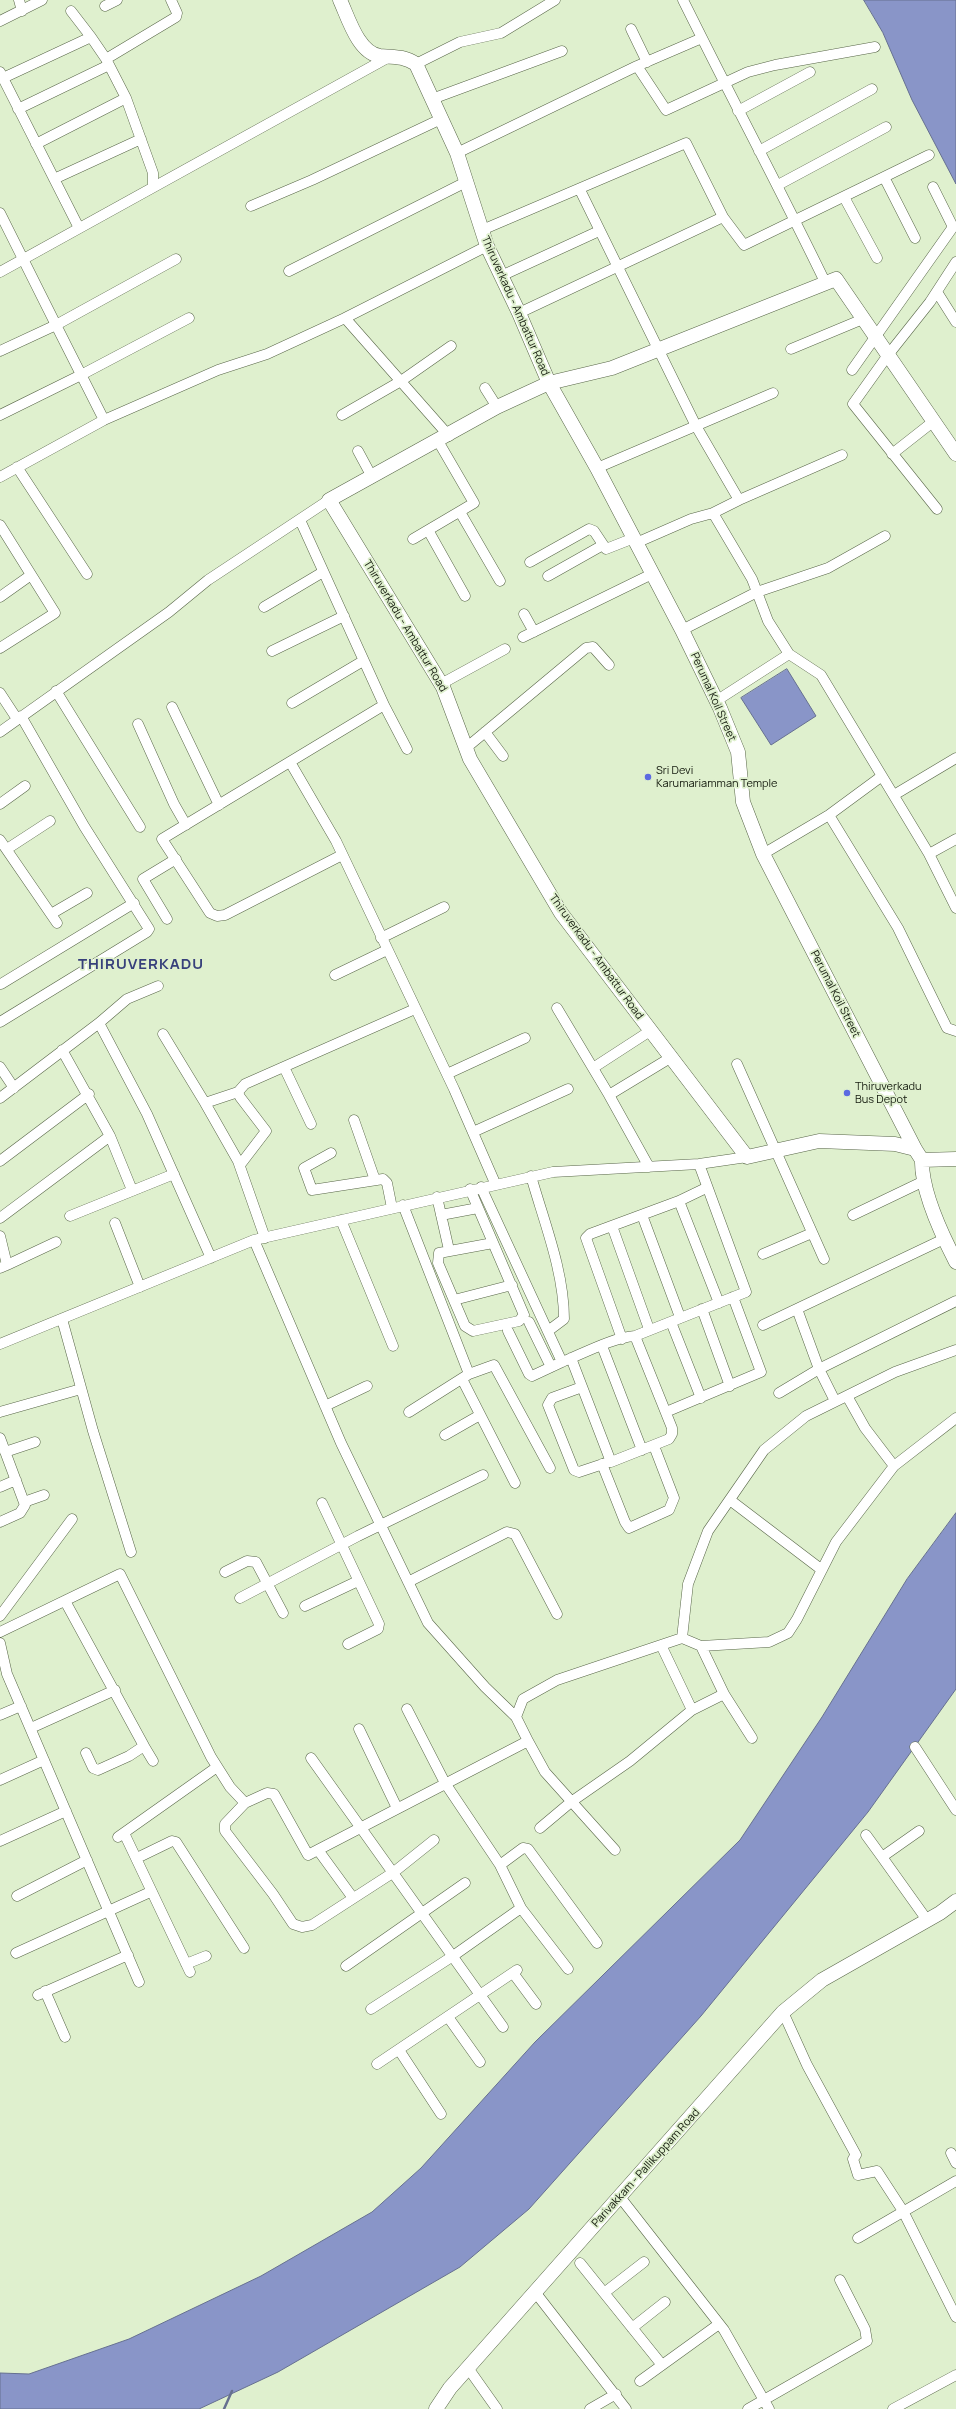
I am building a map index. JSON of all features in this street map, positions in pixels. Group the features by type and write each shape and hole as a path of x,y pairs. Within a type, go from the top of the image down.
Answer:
{"street":[{"path":"19,0 22,11"},
{"path":"0,21 42,0"},
{"path":"105,6 117,0"},
{"path":"18,109 108,62 176,17 177,12 171,0"},
{"path":"340,0 359,40 369,52 378,56 402,57 416,64 460,42 501,33 555,0"},
{"path":"683,0 738,111 778,185 826,284"},
{"path":"71,11 108,62 126,98 153,173 153,186"},
{"path":"631,29 647,62"},
{"path":"79,228 1,75 91,37"},
{"path":"457,153 637,66 702,38"},
{"path":"637,66 666,110 748,72 774,65 875,47"},
{"path":"432,99 562,51"},
{"path":"0,272 153,186 391,56"},
{"name":"Thiruverkadu - Ambattur Road","path":"416,64 457,153 487,246 519,313 549,383 497,407 444,438 329,500 441,684 470,759 561,913 670,1058 747,1157"},
{"path":"738,111 810,72"},
{"path":"759,151 872,89"},
{"path":"36,144 126,98"},
{"path":"251,206 312,180 441,119"},
{"path":"778,185 886,128"},
{"path":"54,179 141,139"},
{"path":"482,230 580,190 686,143 723,217 742,244 746,246 928,155"},
{"path":"884,177 915,238"},
{"path":"289,271 466,182"},
{"path":"852,370 877,338 953,227 933,186"},
{"path":"580,190 617,268 659,348 696,426 739,500"},
{"path":"844,197 877,258"},
{"path":"0,213 24,258 104,420"},
{"path":"519,313 723,217"},
{"path":"501,276 599,231"},
{"path":"0,477 104,420 218,370 267,354 345,318 487,246"},
{"path":"0,351 56,325 176,259"},
{"path":"937,509 853,404 936,292 956,262"},
{"path":"549,383 612,368 659,348 836,279 956,454"},
{"path":"936,292 956,322"},
{"path":"0,415 81,375 189,318"},
{"path":"345,318 401,381 444,438 473,500 473,504 413,539"},
{"path":"791,350 863,319"},
{"path":"342,416 401,381 451,346"},
{"name":"Perumal Koil Street","path":"549,383 597,468 635,540 682,630 716,701 738,752 743,802 763,854 918,1155"},
{"path":"485,388 497,407"},
{"path":"597,468 773,393"},
{"path":"892,454 934,422"},
{"path":"358,451 372,477"},
{"path":"530,562 589,529 594,531 602,545 609,550 691,519 713,513 842,455"},
{"path":"17,467 87,574"},
{"path":"0,732 56,690 169,612 208,580 329,500"},
{"path":"460,512 500,581"},
{"path":"713,513 752,579 768,621 789,654 821,675 929,854 956,908"},
{"path":"300,520 363,661 407,749"},
{"path":"0,526 4,541 31,575 55,613 0,648"},
{"path":"428,530 465,596"},
{"path":"682,630 757,592 828,568 885,536"},
{"path":"548,576 602,545"},
{"path":"264,607 324,572"},
{"path":"523,637 652,574"},
{"path":"0,597 31,575"},
{"path":"524,614 534,632"},
{"path":"272,651 344,616"},
{"path":"466,748 586,648 593,647 610,665"},
{"path":"441,684 505,649"},
{"path":"716,701 789,654"},
{"path":"292,703 363,661"},
{"path":"56,690 140,827"},
{"path":"0,693 19,718 84,826 150,929 149,932 0,1022"},
{"path":"342,855 225,915 217,916 210,913 162,839 384,705"},
{"path":"172,707 219,805"},
{"path":"138,724 174,804 186,825"},
{"path":"485,732 503,756"},
{"path":"894,795 956,758"},
{"path":"290,762 342,855 386,950 447,1074 495,1183"},
{"path":"763,854 829,815 882,776"},
{"path":"0,804 25,786"},
{"path":"829,815 898,928 947,1028 956,1031"},
{"path":"6,849 50,821"},
{"path":"929,854 956,839"},
{"path":"0,840 57,923"},
{"path":"167,919 142,879 176,859"},
{"path":"51,914 86,893"},
{"path":"1,984 134,903"},
{"path":"381,938 444,907"},
{"path":"335,975 386,950"},
{"path":"0,1098 127,1000 158,986"},
{"path":"557,1008 609,1095 649,1167"},
{"path":"205,1103 238,1092 249,1081 415,1009"},
{"path":"99,1023 147,1114 211,1258"},
{"path":"593,1068 650,1031"},
{"path":"163,1034 205,1103 240,1165 265,1238"},
{"path":"447,1074 525,1038"},
{"path":"62,1050 89,1094 110,1136 132,1190"},
{"path":"609,1095 670,1058"},
{"path":"737,1064 824,1259"},
{"path":"0,1067 14,1088"},
{"path":"284,1067 311,1124"},
{"path":"473,1132 568,1090"},
{"path":"238,1092 242,1101 266,1131 240,1165"},
{"path":"0,1161 89,1094"},
{"path":"354,1120 374,1180"},
{"path":"0,1218 110,1136"},
{"path":"0,1344 254,1240 481,1186 531,1176 553,1172 699,1164 747,1157 819,1141 895,1144 918,1155 956,1159"},
{"path":"331,1153 304,1168 313,1190 383,1179 386,1181 392,1208"},
{"path":"918,1155 921,1172 944,1239 956,1262"},
{"path":"508,1331 529,1374 532,1376 566,1360 622,1339 635,1336 746,1292 706,1188 699,1164"},
{"path":"70,1216 174,1174"},
{"path":"531,1176 560,1276 564,1306 564,1319 548,1331"},
{"path":"853,1215 924,1181"},
{"path":"481,1186 548,1331 582,1387 625,1522 629,1528 669,1510 673,1502 674,1498 654,1446"},
{"path":"622,1339 586,1238 612,1226 679,1201 706,1188"},
{"path":"470,1189 524,1315 519,1321 473,1331 465,1326 438,1258 439,1253 493,1243"},
{"path":"437,1197 449,1250"},
{"path":"679,1201 719,1303"},
{"path":"403,1205 480,1415 515,1483"},
{"path":"441,1215 478,1208"},
{"path":"642,1215 701,1398"},
{"path":"341,1220 393,1346"},
{"path":"115,1223 140,1287"},
{"path":"612,1226 650,1329"},
{"path":"763,1254 812,1233"},
{"path":"0,1236 3,1266 56,1242"},
{"path":"763,1325 944,1239"},
{"path":"254,1240 325,1406 428,1624 485,1687 516,1717 545,1772 573,1801 614,1850"},
{"path":"454,1300 512,1285"},
{"path":"666,1412 761,1372 733,1297"},
{"path":"779,1393 819,1369 956,1301"},
{"path":"702,1309 730,1386"},
{"path":"797,1309 819,1369 835,1401"},
{"path":"62,1319 81,1389 131,1552"},
{"path":"529,1322 551,1367"},
{"path":"582,1387 552,1398 548,1404 574,1470 579,1472 654,1446 669,1439 672,1434 666,1412 635,1336"},
{"path":"602,1346 642,1450"},
{"path":"682,1638 688,1584 708,1531 764,1450 806,1416 895,1372 956,1350"},
{"path":"409,1412 465,1376 490,1365 494,1365 497,1368 550,1468"},
{"path":"325,1406 367,1386"},
{"path":"0,1412 81,1389"},
{"path":"847,1396 865,1428 894,1466"},
{"path":"445,1435 480,1415"},
{"path":"516,1717 523,1699 557,1680 682,1638 701,1646 768,1642 788,1632 836,1542 894,1466 956,1418"},
{"path":"0,1438 24,1502 23,1511 0,1522"},
{"path":"5,1452 35,1442"},
{"path":"240,1598 380,1525 483,1475"},
{"path":"0,1487 16,1480"},
{"path":"24,1502 44,1495"},
{"path":"730,1500 822,1570"},
{"path":"322,1503 379,1626 378,1629 348,1644"},
{"path":"0,1616 72,1519"},
{"path":"408,1582 507,1532 512,1532 515,1534 557,1614"},
{"path":"225,1572 247,1561 256,1562 283,1613"},
{"path":"0,1632 120,1574 217,1767 230,1787 245,1803"},
{"path":"305,1606 358,1581"},
{"path":"65,1601 153,1761"},
{"path":"0,1643 7,1674 139,1982"},
{"path":"661,1645 692,1710"},
{"path":"701,1646 724,1694 752,1738"},
{"path":"31,1728 114,1690"},
{"path":"540,1828 573,1801 630,1761 692,1710 724,1694"},
{"path":"0,1715 21,1706"},
{"path":"408,1709 445,1783 500,1865 521,1908 568,1969"},
{"path":"359,1729 397,1808"},
{"path":"434,1840 394,1872 312,1925 302,1927 293,1924 273,1894 224,1831 225,1824 245,1803 271,1792 308,1855 528,1741"},
{"path":"86,1753 93,1768 98,1770 129,1756 144,1746"},
{"path":"915,1747 956,1810"},
{"path":"311,1758 360,1828 394,1872 422,1914 503,2027"},
{"path":"0,1780 44,1760"},
{"path":"206,1956 188,1968 137,1858 121,1835 217,1767"},
{"path":"0,1841 66,1811"},
{"path":"882,1857 919,1831"},
{"path":"866,1835 927,1920"},
{"path":"137,1858 172,1841 176,1842 244,1948"},
{"path":"500,1865 523,1848 528,1849 597,1943"},
{"path":"318,1850 353,1898"},
{"path":"17,1896 87,1860"},
{"path":"346,1966 465,1884"},
{"path":"16,1953 148,1893"},
{"name":"Parivakkam - Pallikuppam Road","path":"436,2409 450,2388 783,2012 822,1980 927,1920 956,1901"},
{"path":"371,2009 453,1956 521,1908"},
{"path":"65,2037 41,1993 128,1955"},
{"path":"377,2064 515,1971 536,2004"},
{"path":"783,2012 807,2065 856,2155 853,2159 858,2175 877,2171 903,2211 956,2317"},
{"path":"448,2017 480,2062"},
{"path":"399,2050 441,2114"},
{"path":"951,2153 956,2163"},
{"path":"858,2238 956,2181"},
{"path":"620,2197 719,2324 766,2405"},
{"path":"604,2293 644,2262"},
{"path":"580,2263 662,2365"},
{"path":"748,2409 766,2405 867,2341 865,2329 840,2280"},
{"path":"535,2292 616,2394 626,2409"},
{"path":"632,2328 665,2302"},
{"path":"640,2381 719,2324"},
{"path":"468,2368 497,2409"},
{"path":"893,2409 956,2375"},
{"path":"590,2409 616,2394"}],"water":[{"path":"864,0 956,0 956,184 912,100 883,33"},
{"path":"787,669 816,716 771,745 741,698"},
{"path":"956,1513 956,1689 868,1812 701,2016 529,2209 460,2267 278,2372 199,2409 0,2409 0,2373 29,2374 129,2339 261,2276 372,2212 421,2168 535,2042 740,1840 822,1717 907,1579"}],"waterway":[{"path":"224,2409 232,2391"}],"place":[{"name":"Sri Devi Karumariamman Temple","path":"648,777"},
{"name":"Thiruverkadu Bus Depot","path":"847,1093"}],"district":[{"name":"THIRUVERKADU","path":"141,965"}]}
